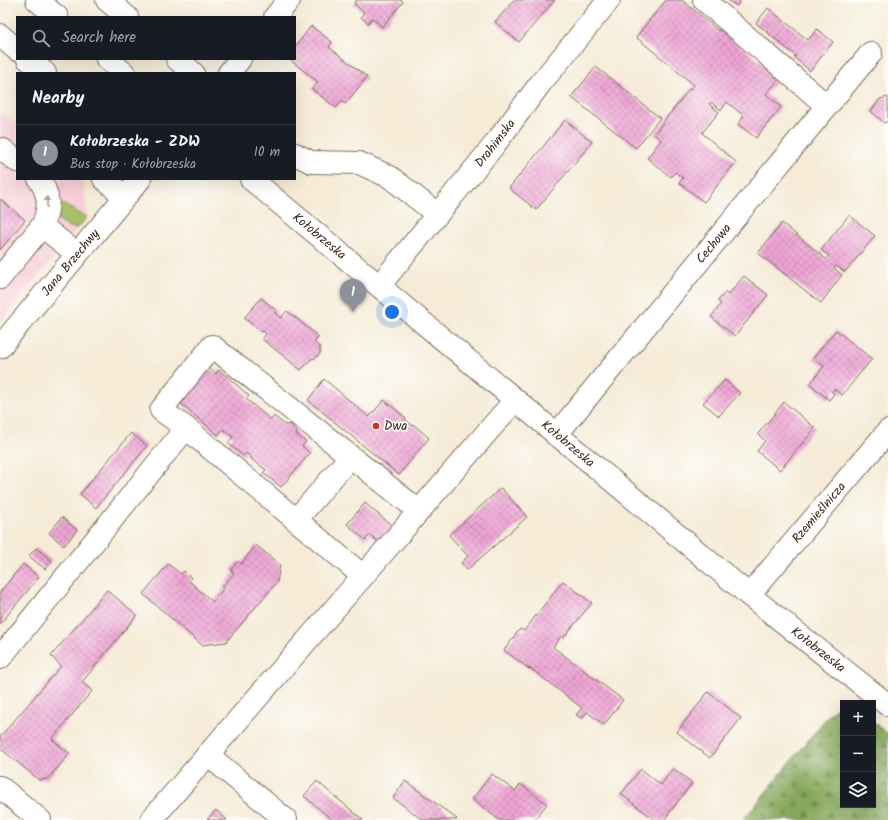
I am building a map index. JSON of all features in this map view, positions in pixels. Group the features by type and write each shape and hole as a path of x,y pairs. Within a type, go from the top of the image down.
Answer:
{"street":[{"path":"37,0 56,16"},
{"path":"107,0 126,16"},
{"path":"276,16 289,0"},
{"name":"Drahimska","path":"378,286 495,144 540,84 609,0"},
{"path":"704,0 826,106"},
{"path":"0,35 16,49"},
{"name":"Cechowa","path":"556,435 871,53"},
{"path":"29,60 44,72"},
{"path":"108,60 123,72"},
{"path":"178,60 192,72"},
{"path":"230,72 239,60"},
{"path":"0,149 4,150 16,160"},
{"path":"296,154 311,162 359,163 390,177 437,214"},
{"path":"0,278 37,232 47,216 47,193 40,180"},
{"path":"105,180 125,197"},
{"name":"Jana Brzechwy","path":"0,347 139,180"},
{"name":"Kołobrzeska","path":"252,180 749,595 888,705"},
{"path":"37,232 77,254"},
{"path":"0,258 15,243 37,232"},
{"path":"363,576 186,428 161,410 212,346 419,511"},
{"path":"151,820 515,400"},
{"path":"0,658 186,428"},
{"name":"Rzemieślnicza","path":"749,595 888,431"},
{"path":"296,520 350,457"},
{"path":"208,755 286,820"},
{"path":"0,787 40,820"}],"shaded area":[{"path":"0,110 16,124 16,180 79,180 84,184 87,217 0,323"}],"green space":[{"path":"58,202 87,217 78,228 62,224 60,222 57,214"},
{"path":"840,705 840,808 876,808 876,724 888,734 888,820 743,820 832,711"}],"building":[{"path":"356,0 401,0 403,2 382,27 372,18 368,23 361,17 364,12 354,4"},
{"path":"514,0 555,0 519,42 495,22"},
{"path":"666,0 682,0 719,31 720,29 780,78 766,94 781,107 756,138 738,124 744,116 727,102 721,110 711,102 709,104 719,112 702,133 736,162 704,202 679,183 683,178 675,172 671,177 647,158 661,140 654,134 690,88 691,89 694,85 636,37"},
{"path":"728,0 741,0 737,6"},
{"path":"768,8 808,40 817,29 833,42 810,71 794,57 796,56 756,23"},
{"path":"311,26 332,42 329,47 367,77 345,104 342,101 336,108 312,89 318,82 290,60 296,60 296,46"},
{"path":"596,67 660,118 636,148 571,97"},
{"path":"888,97 888,121 884,123 871,111 880,99"},
{"path":"565,120 592,142 536,210 509,188"},
{"path":"0,199 25,220 0,250"},
{"path":"849,215 875,236 845,272 836,266 834,268 842,275 821,303 758,253 782,223 826,259 829,256 821,250"},
{"path":"744,276 768,295 735,336 711,317 721,304 718,301 726,292 728,295"},
{"path":"261,298 277,311 275,313 281,318 287,311 319,337 314,342 320,347 320,353 316,358 311,359 301,370 262,339 266,334 244,318"},
{"path":"836,330 872,359 842,395 834,389 832,392 834,394 829,400 810,384 824,366 813,358"},
{"path":"206,366 216,374 219,370 249,396 246,399 271,420 274,416 285,425 290,424 297,432 296,434 306,442 302,446 310,453 281,487 263,473 266,470 251,459 252,458 246,453 243,456 228,443 233,437 223,429 218,435 177,400"},
{"path":"324,379 369,417 384,400 429,438 399,475 308,400"},
{"path":"725,380 740,393 719,416 703,403"},
{"path":"784,402 815,428 780,470 757,451 765,441 758,434"},
{"path":"131,433 147,446 96,508 80,494"},
{"path":"501,488 527,517 467,570 461,563 468,556 449,535"},
{"path":"365,503 396,529 382,545 370,535 365,540 347,524"},
{"path":"62,517 77,530 64,546 49,533"},
{"path":"256,545 280,565 277,582 226,642 202,645 143,594 168,564 181,574 184,571 191,578 189,581 213,602 224,588 222,587 234,573 231,570 238,561 241,564"},
{"path":"36,548 52,561 45,569 29,556"},
{"path":"23,564 39,577 0,624 0,592"},
{"path":"563,581 592,603 563,638 561,636 553,647 623,700 604,725 587,712 582,719 576,715 582,708 504,650 520,629 524,631"},
{"path":"107,590 137,615 82,682 92,691 52,739 70,754 47,779 39,780 0,748 0,737 61,666 51,656"},
{"path":"708,692 741,718 710,758 677,732"},
{"path":"673,768 692,783 664,820 655,820 621,794 641,769 661,785"},
{"path":"492,774 515,791 520,784 547,804 534,820 499,820 472,799"},
{"path":"317,781 363,820 332,820 304,796"},
{"path":"405,781 457,819 423,820 393,798"},
{"path":"216,810 227,820 207,820"}],"place":[{"name":"Kołobrzeska - ZDW","path":"353,312"},
{"name":"Dwa","path":"376,426"}]}
